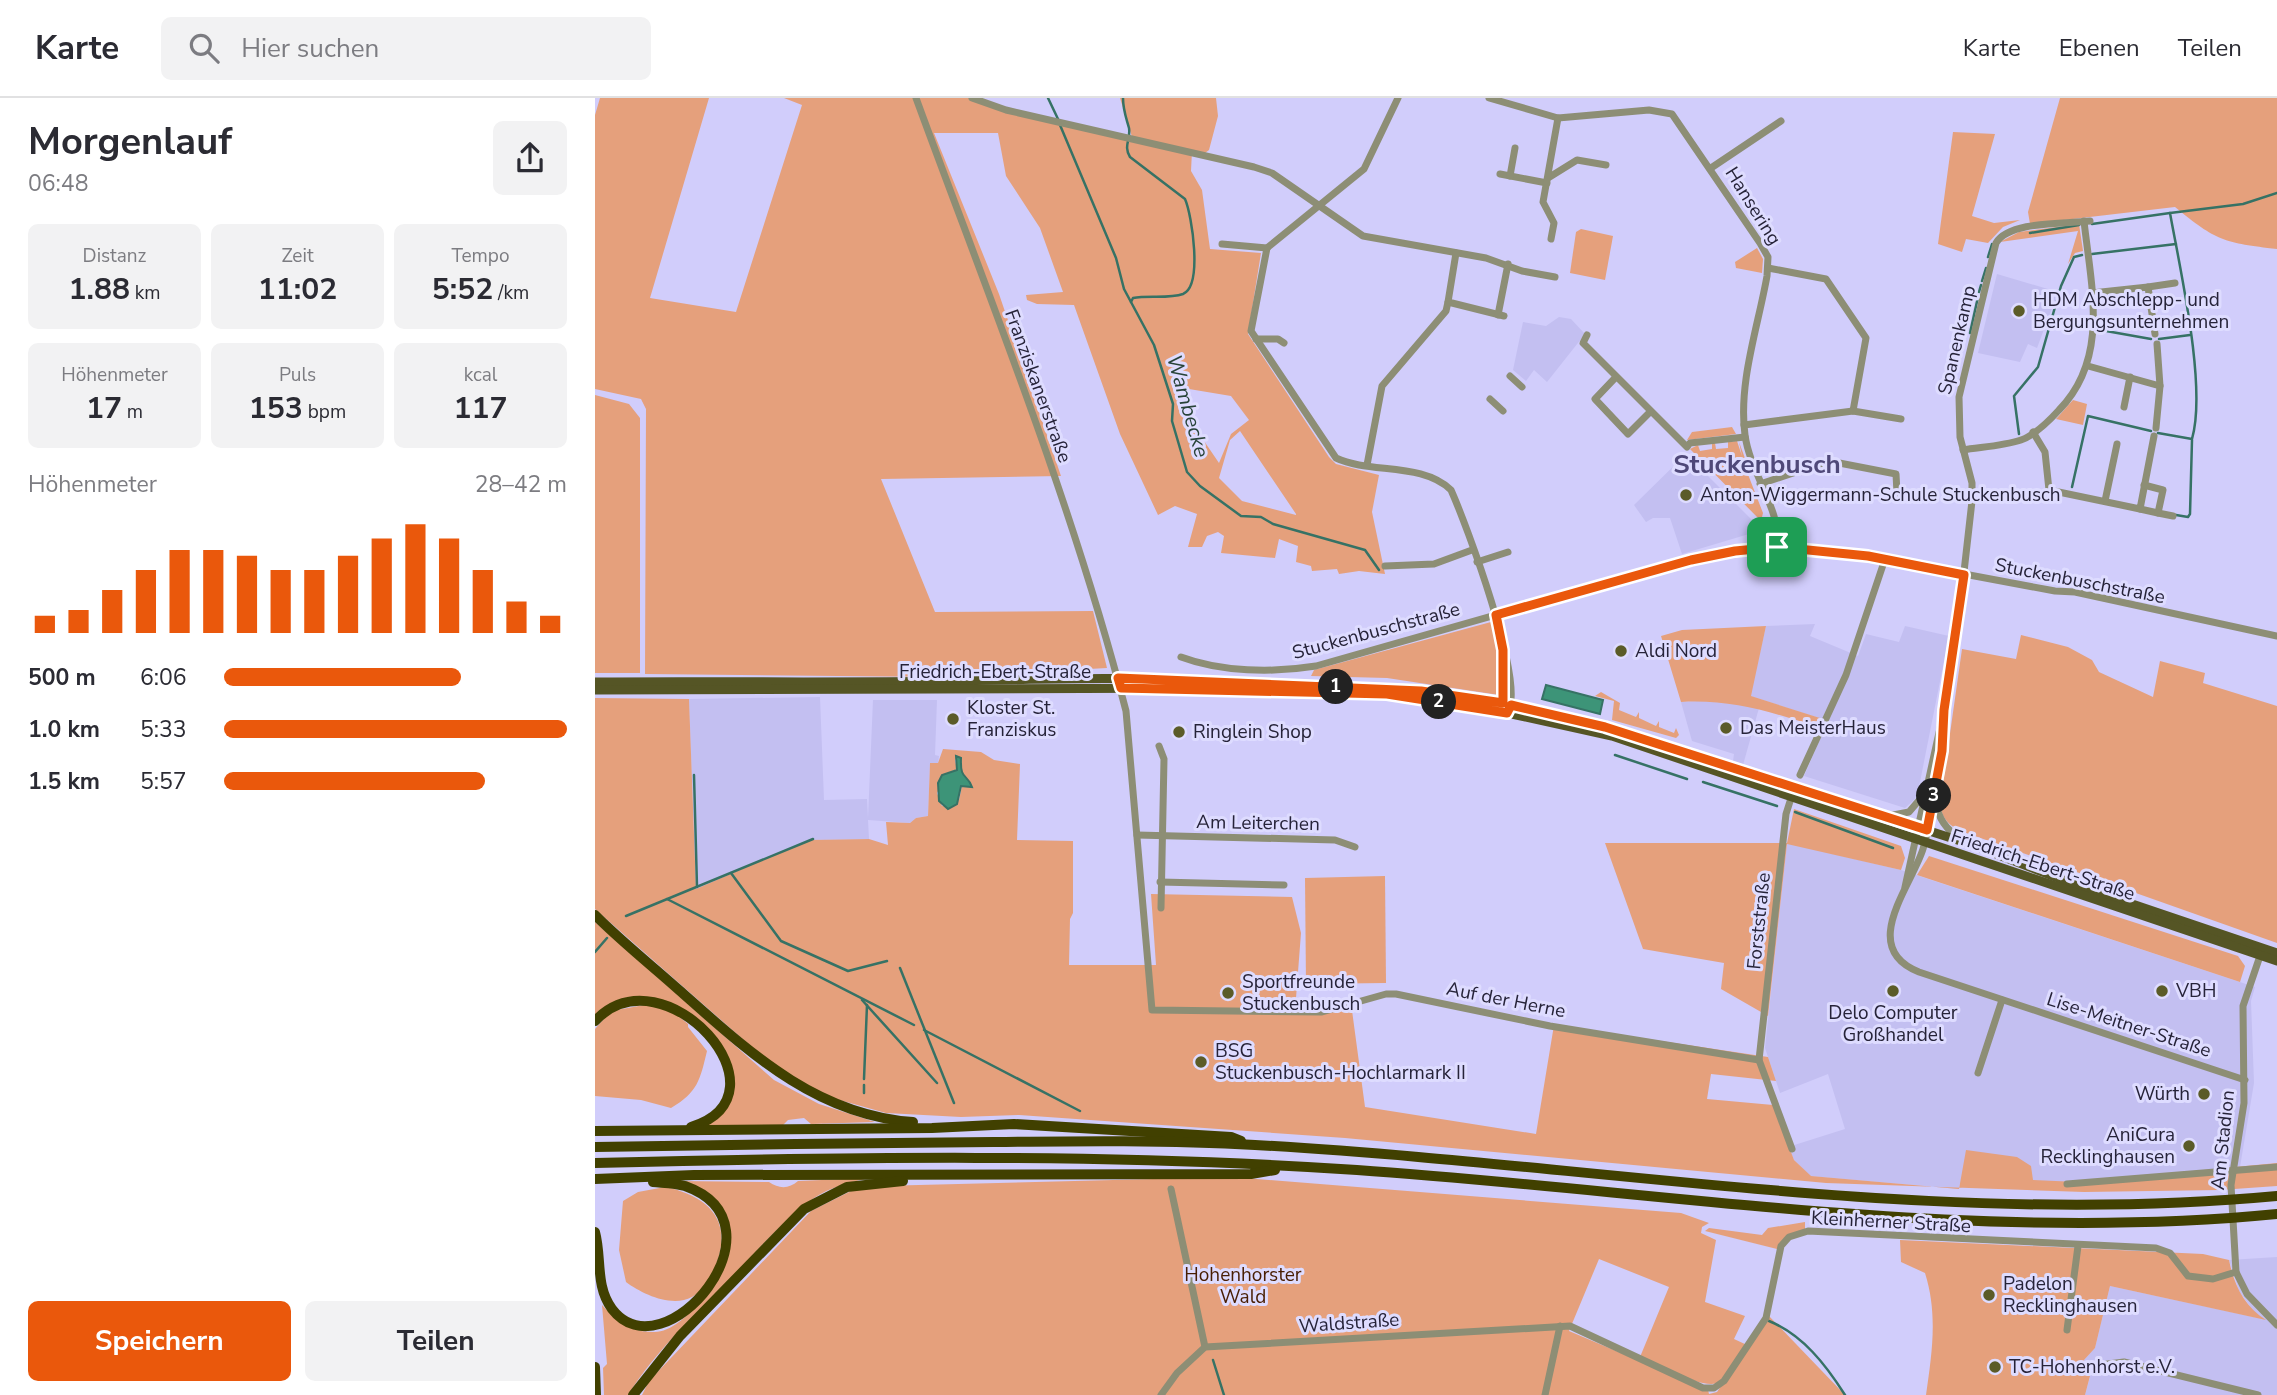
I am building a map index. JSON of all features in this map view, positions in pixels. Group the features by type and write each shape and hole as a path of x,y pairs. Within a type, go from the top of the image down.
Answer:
{"highway":[{"path":"595,915 735,1040 797,1086 841,1106 883,1117 968,1125"},
{"path":"595,1021 618,1003 631,1000 658,1002 681,1013 723,1054 731,1079 726,1102 709,1119 678,1130"},
{"path":"597,1131 968,1125 1081,1126 1231,1137 1250,1144"},
{"path":"598,1147 1077,1141 1250,1144 1448,1158 1747,1188 1952,1202 2060,1206 2224,1201 2277,1196"},
{"path":"598,1163 940,1157 1114,1159 1298,1167 1807,1210 1967,1220 2066,1224 2224,1219 2277,1214"},
{"path":"599,1179 1174,1171 1251,1174 1298,1167"},
{"path":"633,1395 680,1336 804,1209 847,1187 926,1180 944,1175"},
{"path":"595,1232 604,1297 619,1316 638,1326 652,1327 678,1317 716,1278 726,1246 721,1217 714,1206 702,1194 683,1185 626,1178"},
{"path":"595,1367 596,1395"}],"main road":[{"name":"Friedrich-Ebert-Straße","path":"595,681 1118,678 1421,691 1507,707 1927,830 2261,951 2277,961"},
{"name":"Friedrich-Ebert-Straße","path":"595,690 1231,688 1387,694 1507,707"},
{"name":"Friedrich-Ebert-Straße","path":"1794,791 1924,844 2261,951 2277,953"}],"street":[{"name":"Franziskanerstraße","path":"916,98 1073,527 1121,688"},
{"path":"972,98 1060,123 1272,173 1363,236 1508,264 1522,271 1555,277"},
{"path":"1398,98 1364,169 1267,248 1251,331 1332,455 1342,461 1445,484 1455,499 1496,615 1503,650 1507,707"},
{"name":"Hansering","path":"1489,98 1558,118 1664,111 1679,121 1761,243 1768,257 1768,268 1743,408 1745,437 1774,518 1777,547"},
{"path":"1551,239 1554,223 1543,202 1558,118"},
{"path":"1711,168 1781,121"},
{"path":"1510,176 1515,148"},
{"path":"1500,174 1547,181 1577,160 1606,165"},
{"name":"Spanenkamp","path":"1916,827 1944,710 1964,575 1972,492 1963,450 1959,397 1996,243 2004,233 2016,227 2087,221 2092,293"},
{"path":"1222,244 1267,248"},
{"path":"1367,465 1384,384 1446,312 1456,253"},
{"path":"1448,302 1501,315 1508,264"},
{"path":"1768,268 1826,279 1864,334 1866,338 1853,411"},
{"path":"1963,450 2022,440 2063,406 2088,366 2094,334 2092,293 2175,283"},
{"path":"2148,287 2155,334"},
{"path":"1587,335 1583,343 1615,378 1687,447 1690,443 1745,437"},
{"path":"1256,339 1285,342"},
{"path":"2140,509 2155,432 2160,386 2157,344"},
{"path":"2088,366 2160,386"},
{"path":"1510,376 1523,387"},
{"path":"2124,407 2130,377"},
{"path":"1615,378 1595,400 1628,434 1650,412"},
{"path":"1490,399 1503,411"},
{"path":"1744,425 1853,411 1901,419"},
{"path":"2033,432 2045,452 2049,491 2173,516"},
{"path":"2105,501 2116,444"},
{"path":"1760,484 1829,461 1896,474 1897,494"},
{"path":"2144,485 2163,490 2158,513"},
{"name":"Stuckenbuschstraße","path":"1181,657 1203,663 1272,671 1291,670 1691,560 1735,551 1777,547 1885,559 1964,575 2088,594 2277,636"},
{"path":"1385,566 1434,564 1472,550"},
{"path":"1476,562 1508,552"},
{"path":"1800,775 1846,675 1885,559"},
{"path":"1121,688 1126,710 1137,835"},
{"name":"Spanenkamp","path":"1924,844 1942,751 1944,710"},
{"path":"1159,746 1164,759 1160,838 1161,908"},
{"name":"Spanenkamp","path":"1935,790 1935,805 1945,829 1973,845"},
{"name":"Forststraße","path":"1759,1059 1786,814 1794,791"},
{"path":"1883,817 1909,813 1917,806 1925,791"},
{"name":"Lise-Meitner-Straße","path":"1905,887 1916,827"},
{"name":"Am Leiterchen","path":"1137,835 1160,838 1335,840 1355,847"},
{"name":"Auf der Herne","path":"1137,835 1152,1010 1322,1012 1386,994 1396,994 1550,1026 1759,1059"},
{"name":"Lise-Meitner-Straße","path":"1924,844 1905,887 1890,935 1900,961 1919,972 2245,1080"},
{"path":"1160,882 1285,885"},
{"name":"Am Stadion","path":"2261,951 2243,1006 2244,1103 2232,1172 2236,1272 2247,1294 2277,1325"},
{"path":"1978,1073 2003,1000"},
{"path":"1759,1059 1792,1149"},
{"path":"2067,1184 2277,1167"},
{"path":"1161,1395 1177,1373 1205,1347 1171,1189"},
{"name":"Kleinherner Straße","path":"1560,1326 1570,1326 1703,1388 1714,1388 1724,1381 1766,1318 1778,1252 1794,1235 1808,1231 2164,1249 2188,1276 2222,1278 2236,1272"},
{"path":"2067,1331 2078,1245"},
{"path":"1545,1395 1560,1326"},
{"name":"Waldstraße","path":"1205,1347 1560,1326"},
{"path":"2100,1365 2124,1362 2258,1395"}],"shaded area":[{"path":"1997,274 2058,292 2037,348 2028,344 2020,362 1978,353"},
{"path":"1559,317 1571,319 1585,334 1547,382 1534,370 1526,381 1513,370 1523,322 1546,326"},
{"name":"Anton-Wiggermann-Schule Stuckenbusch","path":"1686,454 1753,521 1749,534 1682,554 1670,518 1653,518 1646,522 1634,505"},
{"path":"1815,624 1810,636 1858,656 1866,634 1899,642 1905,626 1949,636 1920,782 1915,799 1905,808 1804,776 1828,721 1750,696 1766,626"},
{"path":"1546,685 1603,700 1600,714 1542,699"},
{"path":"820,697 824,800 867,799 868,818 873,700 937,700 935,755 939,756 938,764 930,764 928,816 916,818 910,823 868,820 869,839 809,840 696,890 689,699"},
{"path":"1711,700 1759,708 1743,765 1733,761 1734,754 1692,741 1681,702"},
{"path":"956,756 961,758 963,774 972,787 961,786 957,804 948,809 939,801 938,783 942,775 957,770"},
{"path":"1787,843 1901,870 2255,987 2251,1001 2254,1083 2240,1167 2078,1182 1960,1183 1959,1189 1810,1176 1794,1160 1788,1147 1845,1129 1828,1074 1780,1093 1765,1048"},
{"path":"2277,1257 2277,1395 2085,1395 2090,1377 2083,1373 2084,1360 2095,1348 2110,1286 2263,1319 2254,1312 2239,1291 2229,1260"}],"green space":[{"path":"600,98 709,98 650,298 736,312 802,105 784,98 980,98 998,106 1132,137 1120,98 1216,98 1218,116 1209,150 1205,153 1192,151 1191,171 1202,190 1210,249 1261,253 1248,334 1329,457 1336,464 1379,475 1372,512 1385,574 1359,571 1339,574 1337,569 1312,571 1311,566 1296,562 1298,546 1279,539 1275,558 1221,553 1224,536 1218,532 1207,536 1202,547 1188,547 1197,514 1175,506 1158,515 1120,434 1074,305 1037,304 1027,300 1026,295 1063,292 1040,228 1006,176 998,133 934,133 999,294 1061,476 881,479 935,612 1093,611 1107,668 941,677 645,674 646,409 641,399 595,389 595,115","holes":["1183,388 1231,396 1249,420 1231,434 1219,463 1187,416","1240,431 1296,514 1296,515 1242,501 1219,478 1230,440"]},
{"path":"2060,98 2277,98 2277,249 2245,245 2212,234 2175,207 2030,224 2028,212"},
{"path":"1953,132 1995,134 1972,216 1994,223 2020,220 2003,227 1988,243 1966,239 1962,252 1938,244"},
{"path":"2079,224 2083,251 2075,253 2068,264 2078,231 2000,242 2019,232"},
{"path":"1581,229 1613,236 1605,280 1570,273 1576,232"},
{"path":"1757,248 1763,259 1762,273 1736,268 1735,262"},
{"path":"595,395 629,404 640,418 640,673 595,673"},
{"path":"2073,400 2087,404 2083,425 2056,419"},
{"path":"1732,427 1736,434 1687,440 1692,432"},
{"path":"1737,441 1763,513 1761,521 1690,449 1698,445 1700,451 1712,449 1712,444 1715,443 1716,449 1728,448 1728,442"},
{"path":"1491,622 1497,652 1499,695 1387,678 1311,676 1314,670"},
{"path":"1766,626 1751,696 1823,719 1818,727 1734,705 1681,702 1661,636 1682,630"},
{"path":"2021,635 2068,647 2092,660 2099,672 2153,697 2160,661 2205,673 2203,683 2277,706 2277,943 1958,830 1949,824 1942,812 1941,797 1962,649 2016,659"},
{"path":"1601,692 1620,703 1619,710 1636,717 1639,712 1639,718 1656,726 1659,721 1659,727 1674,733 1676,728 1679,735 1676,738 1612,720 1614,701 1595,696"},
{"path":"595,698 689,699 696,889 809,840 869,839 888,845 886,822 910,823 916,818 928,816 930,763 938,763 943,749 981,752 994,760 1020,764 1017,840 1073,841 1073,913 1070,919 1069,965 1156,965 1151,894 1292,897 1301,933 1295,1011 1321,1011 1351,1003 1365,1107 1536,1134 1554,1025 1768,1057 1776,1081 1711,1074 1707,1099 1773,1105 1794,1160 1811,1176 1933,1187 1826,1183 1345,1138 1019,1115 961,1117 886,1113 825,1096 771,1064 595,909","holes":["958,756 963,777 972,787 962,786 959,800 942,806 937,793 948,773 957,769 955,760"]},
{"path":"1794,809 1901,846 1905,858 1901,870 1787,844 1768,1016 1721,989 1724,963 1643,949 1605,843 1787,843"},
{"path":"1929,856 2238,956 2245,966 2240,982 1917,875"},
{"path":"1385,876 1386,983 1306,984 1305,878"},
{"path":"595,922 774,1080 819,1104 875,1122 811,1124 804,1118 788,1120 783,1125 705,1126 728,1105 734,1079 725,1052 706,1028 680,1008 650,998 621,999 595,1016"},
{"path":"650,1004 677,1015 688,1024 707,1051 697,1084 671,1108 641,1100 595,1096 595,1029 611,1011"},
{"path":"1966,1150 2017,1157 2031,1166 2033,1180 2078,1182 2277,1163 2277,1186 2220,1190 2084,1192 1959,1188"},
{"name":"Hohenhorster Wald","path":"1231,1177 1681,1213 1709,1223 1702,1227 1701,1233 1716,1240 1705,1302 1745,1316 1734,1339 1747,1345 1725,1377 1714,1384 1694,1381 1640,1357 1669,1287 1599,1259 1569,1331 1708,1390 1709,1394 1717,1392 1769,1316 1845,1395 642,1395 649,1381 811,1211 853,1190 879,1186"},
{"path":"869,1178 827,1191 792,1215 678,1332 628,1395 604,1395 603,1368 607,1364 602,1305 631,1328 653,1332 666,1330 683,1319 697,1305 723,1268 731,1234 726,1219 716,1205 700,1192 677,1181 769,1182 784,1187 798,1181"},
{"path":"665,1187 692,1196 703,1203 718,1221 721,1233 721,1246 711,1276 696,1294 684,1300 657,1298 626,1282 619,1250 623,1201 638,1192"},
{"path":"1805,1222 1805,1230 1777,1249 1705,1231 1709,1228 1762,1235 1768,1228"},
{"path":"1900,1240 2203,1254 2229,1260 2241,1294 2266,1320 2110,1286 2095,1348 2084,1360 2083,1373 2090,1376 2085,1395 1926,1395 1933,1334 1929,1288 1925,1273 1901,1262"}],"waterway":[{"name":"Wambecke","path":"1048,98 1058,119"},
{"name":"Wambecke","path":"1123,98 1129,128 1128,153 1185,199 1194,250 1193,278 1183,294 1133,298 1131,302"},
{"name":"Wambecke","path":"1060,125 1116,258 1124,289 1154,345 1173,404 1172,421 1187,472 1200,486 1241,516 1261,517 1273,524 1365,550 1379,570"},
{"path":"2158,433 2192,439 2196,417 2194,359 2170,213 2243,204 2277,193"},
{"path":"2092,224 2170,213"},
{"path":"2030,233 2079,225"},
{"path":"1988,257 1992,244"},
{"path":"2092,254 2176,244"},
{"path":"2019,434 2014,396 2038,367 2061,286 2074,257 2082,255"},
{"path":"1982,281 1986,268"},
{"path":"1979,292 1981,285"},
{"path":"1970,333 1978,297"},
{"path":"2106,331 2151,339"},
{"path":"2159,339 2190,335"},
{"path":"2072,487 2088,416 2151,431"},
{"path":"2176,515 2188,517 2190,514 2192,440"},
{"name":"Wambecke","path":"1615,755 1687,779"},
{"path":"694,775 697,887"},
{"name":"Wambecke","path":"1703,782 1777,806"},
{"name":"Wambecke","path":"1795,812 1893,848"},
{"path":"626,916 813,839"},
{"path":"731,873 781,941 848,971 887,961"},
{"path":"667,899 914,1025"},
{"path":"595,952 607,938"},
{"path":"900,968 954,1103"},
{"path":"862,1000 937,1083"},
{"path":"864,1079 867,1005"},
{"path":"924,1030 1080,1111"},
{"path":"864,1085 864,1093"},
{"path":"1769,1321 1793,1334 1813,1352 1845,1395"},
{"path":"1213,1360 1224,1395"}],"place":[{"name":"HDM Abschlepp- und Bergungsunternehmen","path":"2019,311"},
{"name":"Anton-Wiggermann-Schule Stuckenbusch","path":"1686,495"},
{"name":"Aldi Nord","path":"1621,651"},
{"name":"Kloster St. Franziskus","path":"953,719"},
{"name":"Das MeisterHaus","path":"1726,728"},
{"name":"Ringlein Shop","path":"1179,732"},
{"name":"Delo Computer Großhandel","path":"1893,991"},
{"name":"VBH","path":"2162,991"},
{"name":"Sportfreunde Stuckenbusch","path":"1228,993"},
{"name":"BSG Stuckenbusch-Hochlarmark II","path":"1201,1062"},
{"name":"Würth","path":"2204,1094"},
{"name":"AniCura Recklinghausen","path":"2189,1146"},
{"name":"Padelon Recklinghausen","path":"1989,1295"},
{"name":"TC-Hohenhorst e.V.","path":"1995,1367"}],"district":[{"name":"Stuckenbusch","path":"1757,464"}],"route":[{"path":"1777,547 1868,556 1964,575 1944,710 1942,751 1927,830 1605,727 1511,705 1507,713 1387,694 1272,689 1121,688 1118,678 1183,678 1437,692 1503,703 1503,650 1496,615 1691,560 1735,551 1777,547"}]}
